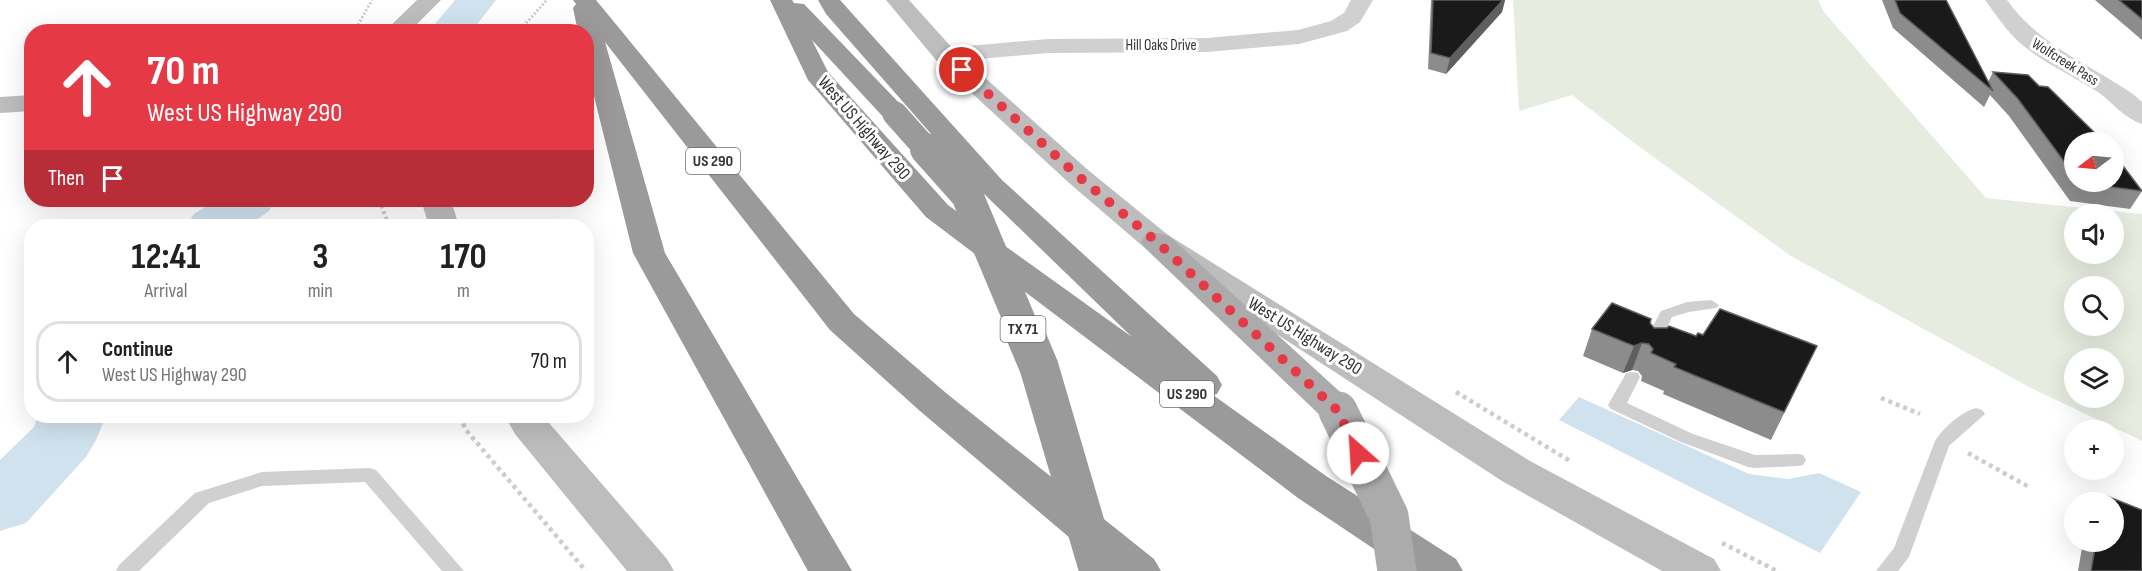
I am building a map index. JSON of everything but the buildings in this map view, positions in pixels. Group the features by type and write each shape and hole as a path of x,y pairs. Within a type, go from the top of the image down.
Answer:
{"highway":[{"path":"583,0 589,24"},
{"name":"US 290","path":"583,0 842,322 933,402 1139,571"},
{"name":"West US Highway 290","path":"781,0 817,75 937,211 1312,487 1441,571"},
{"name":"TX 71","path":"787,0 895,114 967,195 1039,367 1099,571"},
{"path":"829,0 834,9 992,186 1312,487"},
{"path":"594,42 649,253 830,571"}],"main road":[{"path":"404,24 430,0"},
{"path":"434,24 441,0"},
{"name":"West US Highway 290","path":"897,0 945,55 1078,176 1157,242 1516,471 1706,555"},
{"path":"0,105 24,104"},
{"path":"1157,242 1338,411 1389,516 1397,571"},
{"path":"528,423 652,571"}],"street":[{"name":"Hill Oaks Drive","path":"945,55 1048,46 1207,45 1299,37 1339,26 1352,17 1362,0"},
{"name":"Wolfcreek Pass","path":"1996,0 2008,20 2032,43 2130,96 2142,116"}],"lane":[{"path":"1650,349 1665,314 1687,307 1711,305"},
{"path":"1632,377 1617,405 1687,438 1754,462 1797,460"},
{"path":"1886,571 1902,552 1941,445 1947,436 1976,414"},
{"path":"126,571 202,498 262,479 370,475 454,571"}],"path":[{"path":"358,24 372,0"},
{"path":"525,24 547,0"},
{"path":"1453,390 1576,465"},
{"path":"1881,398 1920,414"},
{"path":"463,423 466,430 586,571"},
{"path":"1968,453 2029,487"},
{"path":"1706,555 1777,571"}],"shaded area":[{"path":"1513,0 1818,0 1824,12 1986,198 2064,206 2064,264 2124,264 2124,212 2142,214 2142,441 2124,432 2124,420 2098,420 2073,408 2124,408 2124,348 2064,348 2064,404 2031,388 1791,256 1572,95 1519,111"}],"water":[{"path":"1579,397 1749,474 1788,479 1819,473 1861,492 1820,553 1559,420"}],"waterway":[{"path":"456,24 476,0"},
{"path":"223,219 240,207"},
{"path":"0,504 62,440 69,423"}],"route":[{"path":"962,70 1078,176 1157,242 1338,411 1358,453"}]}
